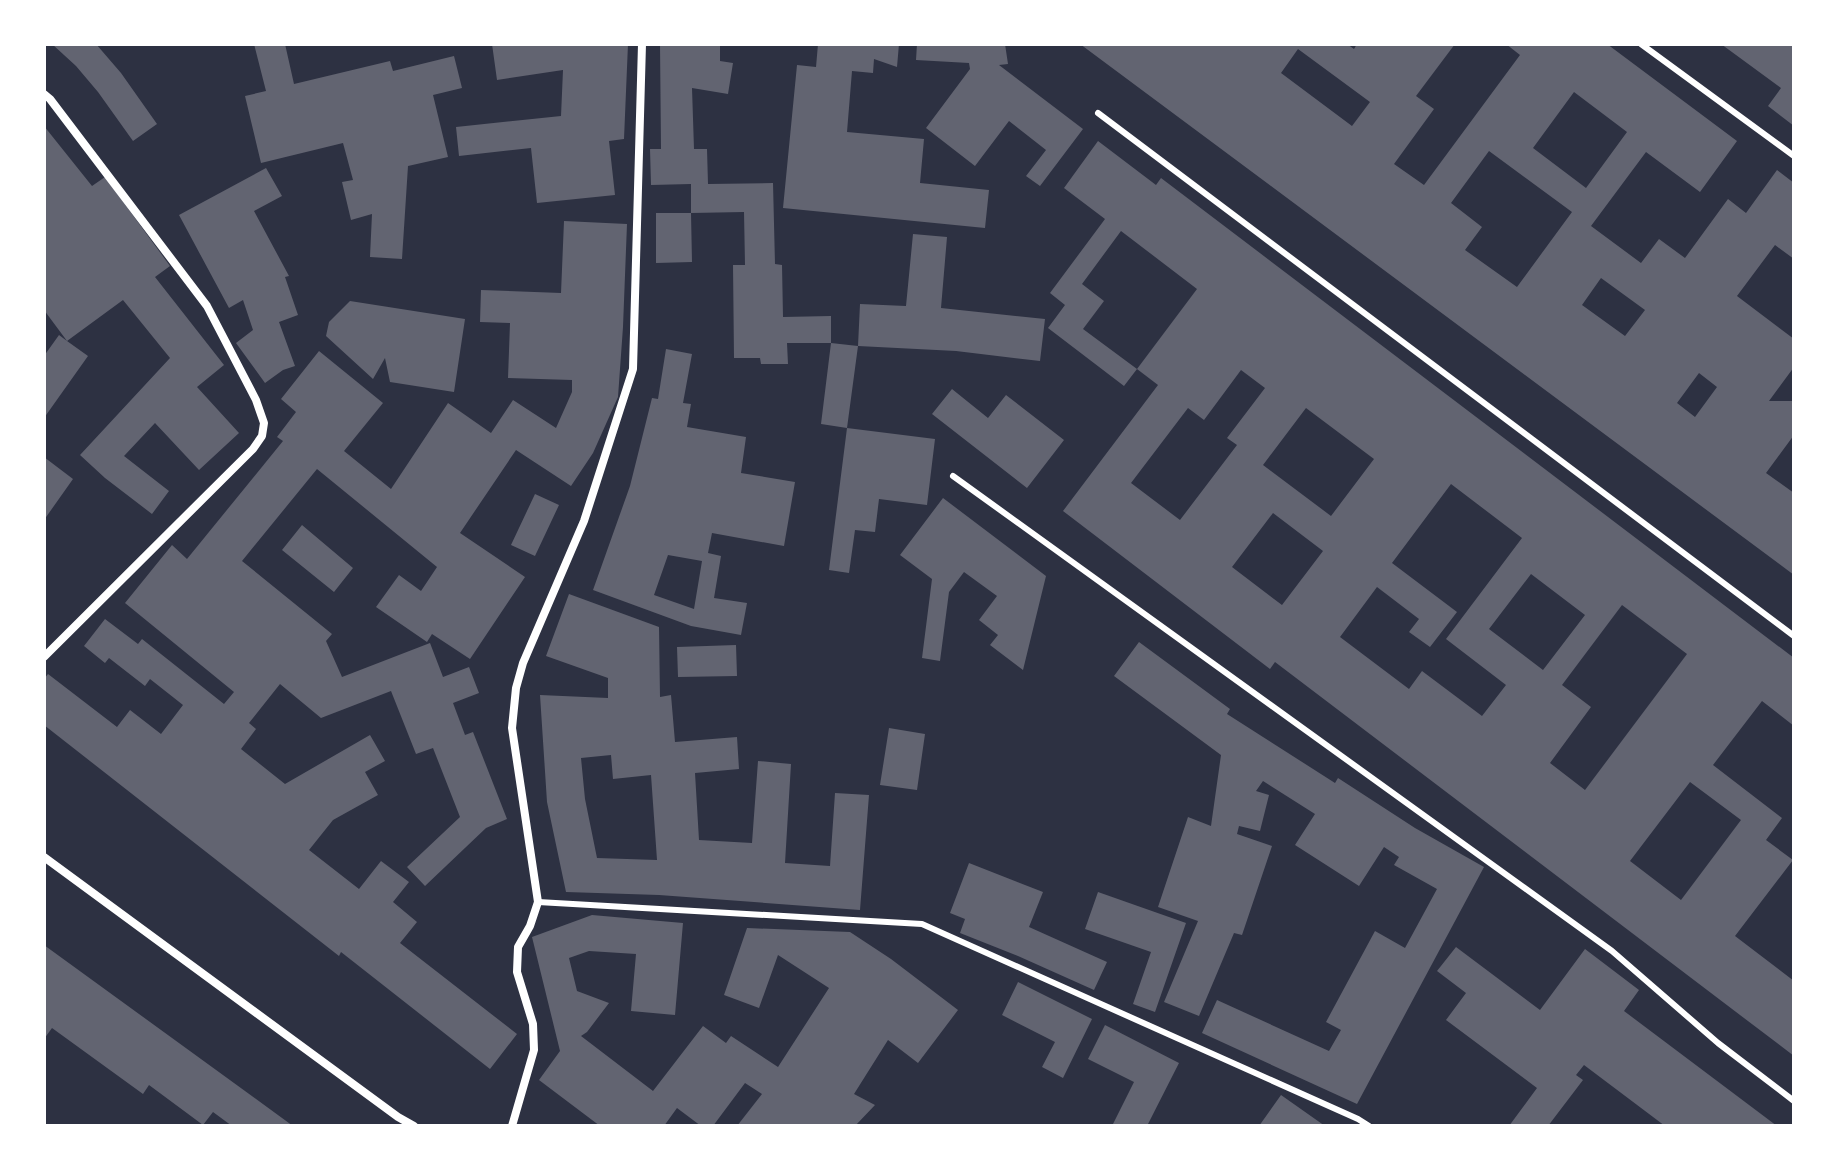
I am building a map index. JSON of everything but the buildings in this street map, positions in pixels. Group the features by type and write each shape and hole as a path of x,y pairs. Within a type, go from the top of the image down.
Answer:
{"street":[{"path":"512,1126 534,1050 533,1024 517,972 518,947 530,926 538,902 512,728 516,688 523,663 584,521 633,369 642,44"},
{"path":"44,94 207,306 256,400 264,423 262,436 253,449 44,657"},
{"path":"44,857 414,1126"}],"lane":[{"path":"1641,44 1794,156"},
{"path":"1098,113 1794,636"},
{"path":"953,476 1612,951 1718,1043 1794,1101"},
{"path":"538,902 922,924 1369,1126"}]}
